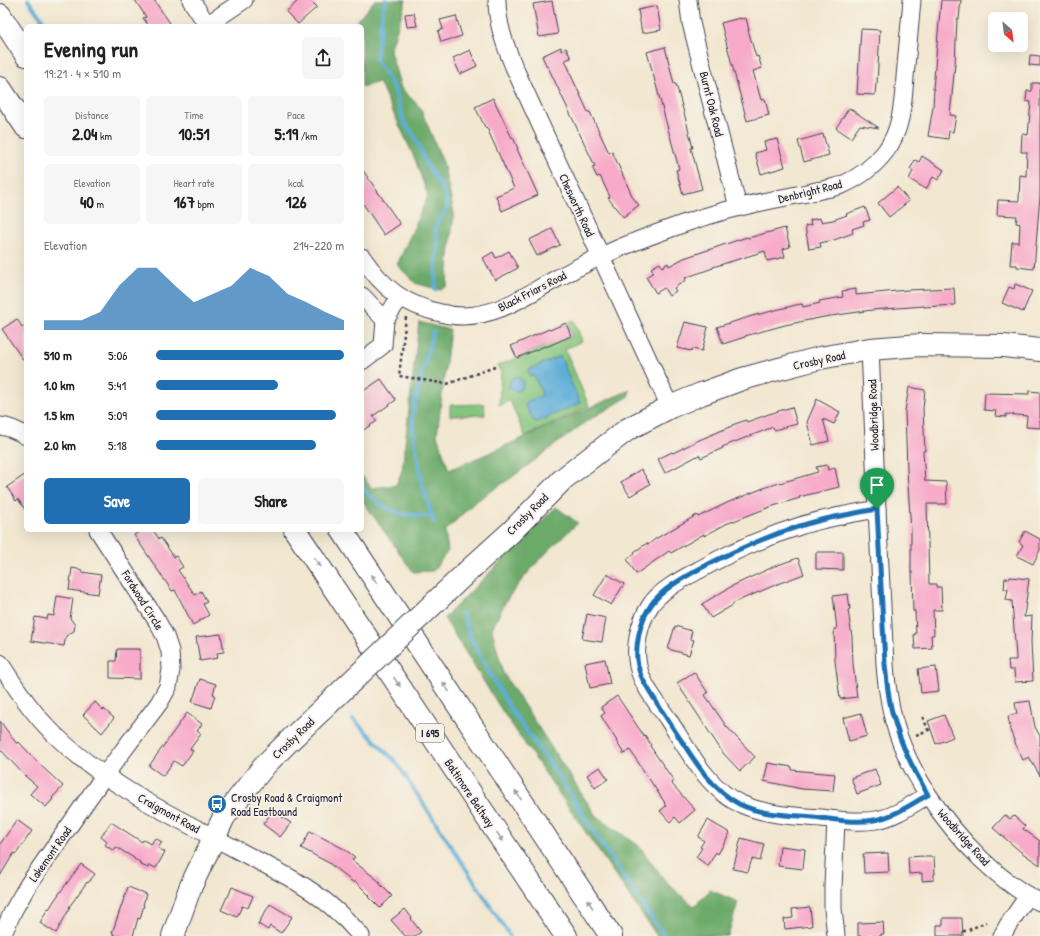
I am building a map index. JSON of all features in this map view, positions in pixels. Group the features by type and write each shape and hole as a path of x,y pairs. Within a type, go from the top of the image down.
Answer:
{"main road":[{"path":"0,16 24,52"},
{"path":"0,88 24,124"},
{"name":"Crosby Road","path":"172,936 190,888 224,817 266,764 468,571 511,532 564,479 628,429 670,407 701,394 742,379 820,358 870,349 921,345 1004,346 1040,350"},
{"name":"Baltimore Beltway","path":"296,532 566,936"},
{"path":"343,532 611,936"}],"street":[{"path":"191,0 207,24"},
{"path":"209,24 244,0"},
{"name":"Chesworth Road","path":"497,0 500,26 505,46 670,407"},
{"name":"Burnt Oak Road","path":"688,0 691,23 738,207"},
{"name":"Denbright Road","path":"601,256 665,230 738,207 842,184 859,176 874,165 886,151 900,122 912,0"},
{"name":"Black Friars Road","path":"364,265 381,283 395,295 404,300 427,310 461,316 479,315 496,310 601,256"},
{"path":"364,298 385,320"},
{"path":"364,359 383,345 385,320 404,300"},
{"name":"Woodbridge Road","path":"870,349 885,664 887,689 894,719 912,767 928,795 945,819 969,847 996,873 1034,899"},
{"path":"0,426 24,435"},
{"path":"877,509 801,525 722,557 686,576 664,591 651,604 643,618 637,652 638,666 643,680 698,765 724,794 739,804 756,810 775,814 862,822 877,820 891,815 928,795"},
{"name":"Fordwood Circle","path":"99,532 157,621 165,636 170,651 171,670 168,687 159,704 104,776"},
{"name":"Craigmont Road","path":"0,663 35,713 76,754 104,776 167,813 298,882 321,898 341,915 361,936"},
{"name":"Lakemont Road","path":"2,936 28,885 104,776"},
{"path":"836,820 833,887 833,909 836,936"},
{"path":"1002,936 1008,925 1034,899"}],"path":[{"path":"404,300 399,376 447,384 495,367"},
{"path":"916,735 929,729 923,717"},
{"path":"963,931 986,922"}],"green space":[{"path":"375,0 406,0 390,51 401,88 420,107 443,162 454,213 447,286 440,290 415,283 397,265 428,196 415,159 379,82 364,86 364,24 353,24"},
{"path":"574,320 582,341 565,349 589,406 525,436 510,401 499,405 501,372 497,366 572,336 566,323"},
{"path":"419,322 450,330 437,435 449,470 630,390 628,397 587,421 511,478 475,502 445,531 448,551 433,571 413,572 364,503 364,478 371,488 396,485 402,470"},
{"path":"484,404 485,415 450,416 450,405"},
{"path":"556,507 578,523 549,550 531,570 514,590 502,608 492,629 503,673 596,816 638,845 666,882 694,906 710,890 738,902 728,936 657,936 501,709 444,618"}],"water":[{"path":"560,356 580,403 537,422 534,421 525,405 526,402 541,396 542,394 534,375 530,376 528,370"},
{"path":"513,377 519,377 523,381 523,387 519,391 513,391 509,387 509,381"}],"building":[{"path":"135,0 154,0 171,24 148,24 143,18 146,17"},
{"path":"299,0 310,0 317,7 298,24 286,12"},
{"path":"941,0 961,0 959,19 957,19 955,64 950,115 956,116 953,132 949,131 948,139 928,136 933,107 933,89"},
{"path":"552,1 558,34 539,37 533,4"},
{"path":"657,6 661,30 642,33 638,10"},
{"path":"414,13 417,26 407,27 405,14"},
{"path":"456,16 462,36 441,42 438,31 443,29 440,20"},
{"path":"746,18 756,57 758,56 762,68 753,71 761,100 765,99 769,115 747,121 721,23"},
{"path":"861,29 880,30 875,95 857,94"},
{"path":"561,47 561,51 566,48 571,58 565,60 588,112 590,112 609,153 612,151 633,198 639,205 623,217 608,198 610,197 600,176 597,177 592,167 595,166 542,56"},
{"path":"665,47 674,84 676,84 687,124 693,148 691,148 702,189 683,194 676,170 679,169 647,52"},
{"path":"470,50 477,66 460,74 453,58"},
{"path":"1030,55 1040,56 1040,66 1029,65"},
{"path":"1032,83 1040,83 1040,196 1034,269 1010,265 1012,242 1019,242 1020,224 1016,223 1017,216 997,215 998,200 1019,201 1020,175 1026,176 1027,152 1021,152 1022,134 1028,135 1031,102 1026,101 1027,91 1032,91"},
{"path":"493,98 512,138 513,137 538,195 502,211 496,196 514,188 487,128 486,129 475,107"},
{"path":"849,108 879,128 860,125 851,138 836,128"},
{"path":"823,134 829,155 804,162 798,141"},
{"path":"777,139 785,167 761,174 755,153 766,150 764,142"},
{"path":"922,156 944,170 938,180 933,177 926,189 909,179 913,171 910,169 915,160 919,162"},
{"path":"364,172 400,224 384,235 364,205"},
{"path":"897,187 909,201 889,217 878,203"},
{"path":"865,207 870,220 863,222 864,225 852,229 853,233 820,243 821,247 809,249 805,226 811,225 810,220 820,218 821,222 833,220"},
{"path":"785,228 790,247 783,249 785,257 767,261 765,251 713,267 685,278 686,280 674,288 676,291 669,296 664,288 656,293 646,277 654,272 651,268 660,263 662,267 668,263 669,266 684,258 747,237 748,238"},
{"path":"552,229 560,245 537,256 529,240"},
{"path":"509,251 518,268 495,280 483,258 493,252 496,258"},
{"path":"1015,284 1032,291 1023,312 1002,303 1009,287 1014,289"},
{"path":"954,288 955,305 872,310 824,317 785,325 745,336 723,344 717,327 752,316 796,305 802,304 803,307 820,303 819,301 843,297 842,291 856,289 856,295 907,290"},
{"path":"17,319 22,327 24,326 24,361 2,329"},
{"path":"685,322 708,327 702,351 692,349 691,351 677,348"},
{"path":"566,323 571,336 517,358 511,346"},
{"path":"381,379 396,400 373,416 377,421 364,430 364,391"},
{"path":"909,387 925,390 923,409 925,451 923,451 925,481 946,482 947,504 927,504 929,584 936,584 936,587 941,587 942,610 933,610 934,635 931,635 932,648 915,649 914,634 916,634 911,572 911,531 905,411"},
{"path":"1029,391 1040,392 1040,428 1026,427 1027,416 1006,414 1006,417 995,416 996,411 984,410 985,393 1029,394"},
{"path":"817,399 840,412 834,424 823,419 829,441 813,445 807,422"},
{"path":"792,407 797,424 774,430 773,427 722,447 723,448 701,458 699,455 665,473 658,459 732,425 746,420 747,422"},
{"path":"827,465 828,470 835,468 839,487 799,497 800,498 770,507 726,524 704,536 704,534 671,553 669,551 636,574 627,559 647,543 648,545 655,539 697,515 698,517 729,502 766,487 818,472 816,467"},
{"path":"641,469 650,484 630,496 621,482"},
{"path":"24,475 24,508 18,499 16,501 7,487"},
{"path":"1025,531 1040,539 1040,550 1033,564 1017,556 1023,545 1019,542"},
{"path":"139,532 154,532 159,539 161,538 183,567 178,570 195,595 201,591 207,602 203,604 209,615 193,625 175,590 172,591 134,535"},
{"path":"816,552 843,552 843,570 816,569"},
{"path":"798,558 804,574 733,603 733,605 711,618 702,604 732,586 775,566"},
{"path":"72,568 82,570 82,572 101,575 98,594 69,590"},
{"path":"607,574 624,584 611,605 594,595"},
{"path":"1010,577 1029,579 1024,617 1032,616 1031,642 1033,681 1015,682 1014,670 1009,670 1008,660 1016,660 1012,601 1006,600 1008,589 1004,589 1005,578 1009,579"},
{"path":"848,594 850,609 848,610 852,637 853,664 857,697 840,699 835,661 834,629 837,629 833,596"},
{"path":"57,596 73,599 70,618 75,625 74,631 66,636 64,646 31,641 35,617 47,619 48,615 54,616"},
{"path":"587,614 606,618 602,642 582,639"},
{"path":"675,626 692,631 690,639 694,640 689,655 668,649"},
{"path":"221,634 224,652 217,653 218,658 200,661 196,637"},
{"path":"117,649 140,649 140,679 110,678 110,661 116,661"},
{"path":"605,659 610,684 590,688 585,663"},
{"path":"936,667 939,691 921,693 918,669"},
{"path":"694,672 708,693 705,695 726,726 755,757 740,771 723,753 677,683"},
{"path":"200,679 216,684 213,694 215,695 211,708 192,702"},
{"path":"617,696 644,736 645,735 651,745 650,746 674,781 671,783 695,810 680,823 675,817 670,822 660,811 666,806 664,804 665,803 630,750 624,754 601,716 605,713 601,707"},
{"path":"1030,701 1035,727 1040,736 1040,776 1029,757 1023,760 1010,730 1008,716 1017,714 1015,703"},
{"path":"95,702 114,718 102,733 83,715"},
{"path":"187,713 202,724 197,731 201,734 190,749 193,751 182,766 174,761 163,776 149,766"},
{"path":"861,713 867,736 849,741 843,718"},
{"path":"944,715 953,737 936,744 928,721"},
{"path":"0,721 17,744 19,742 38,763 63,786 46,807 30,794 37,786 25,776 0,749"},
{"path":"768,763 792,767 792,770 835,774 833,791 802,789 764,781"},
{"path":"600,767 608,779 595,788 587,775"},
{"path":"875,769 881,785 857,794 851,778"},
{"path":"273,811 291,823 280,837 263,824"},
{"path":"1005,815 1010,819 1014,816 1025,826 1023,829 1040,841 1040,865 1021,852 993,828"},
{"path":"17,820 32,831 16,854 14,853 0,876 0,844"},
{"path":"708,820 730,833 718,854 716,852 708,866 696,857 702,848 700,847 704,841 698,837"},
{"path":"111,822 142,842 143,840 151,844 155,838 162,842 158,848 165,852 156,868 149,865 148,868 139,864 140,862 116,847 114,851 105,845 107,842 101,837"},
{"path":"310,831 344,849 355,857 352,860 380,882 379,883 392,896 380,908 355,881 354,883 329,863 301,848"},
{"path":"741,838 764,844 760,861 752,859 748,872 733,869"},
{"path":"780,846 805,849 803,869 778,866"},
{"path":"888,853 889,872 864,873 863,854"},
{"path":"908,857 934,857 934,880 922,881 922,873 909,874"},
{"path":"81,864 95,874 88,883 87,882 69,907 70,908 56,933 40,923 48,908 49,909"},
{"path":"128,887 146,894 140,919 138,918 133,936 113,936 114,934 112,933"},
{"path":"232,887 253,896 248,908 242,906 237,917 221,910"},
{"path":"270,904 292,917 281,933 270,926 268,930 258,924"},
{"path":"810,907 812,926 785,929 784,919 793,918 792,909"},
{"path":"405,909 421,932 415,936 405,936 391,920"},
{"path":"943,918 962,918 963,936 937,936 937,925 943,925"},
{"path":"883,922 884,934 881,934 881,936 858,936 858,923"}],"waterway":[{"path":"28,0 46,24"},
{"path":"386,0 383,8 376,60 395,90 405,124 415,137 425,161 446,198 447,208 438,221 435,230 439,244 436,262 435,290"},
{"path":"433,332 413,412 413,429 422,483 434,522"},
{"path":"364,490 378,502 394,511 412,515 433,516"},
{"path":"462,613 471,638 509,707 556,772 605,849 664,936"},
{"path":"353,719 396,762 510,936"}],"place":[{"name":"Crosby Road & Craigmont Road Eastbound","path":"217,804"}],"route":[{"path":"877,509 887,689 894,719 903,745 912,767 928,795 891,815 877,820 862,822 775,814 756,810 739,804 724,794 698,765 651,695 643,680 638,666 637,652 643,618 651,604 664,591 686,576 722,557 801,525 877,509"}]}
